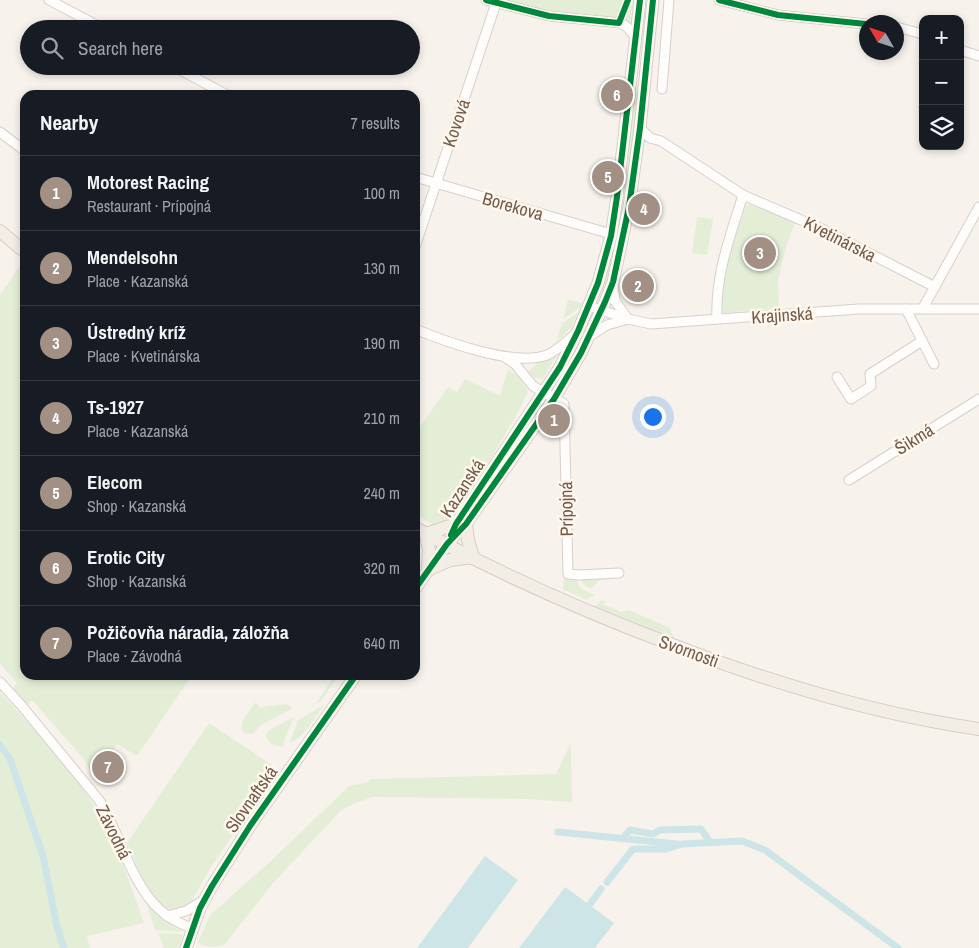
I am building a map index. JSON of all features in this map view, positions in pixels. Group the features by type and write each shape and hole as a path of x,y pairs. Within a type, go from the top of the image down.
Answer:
{"main road":[{"name":"Kazanská","path":"461,524 565,358 602,272 617,197 640,0"},
{"name":"Kazanská","path":"447,544 554,399 602,311 613,282 629,207 637,151 653,0"},
{"path":"0,231 20,248"},
{"path":"461,524 473,557 450,560 428,570 429,550 421,531 461,524"},
{"name":"Svornosti","path":"421,531 545,593 600,617 731,667 866,708 979,730"},
{"path":"420,582 447,544"},
{"name":"Slovnaftská","path":"186,948 204,900 250,826 352,680"}],"street":[{"path":"50,0 87,20"},
{"path":"486,0 549,16 619,23 626,26 635,37"},
{"path":"662,89 669,0"},
{"path":"719,0 778,15 859,23"},
{"name":"Kovová","path":"420,230 496,2"},
{"path":"904,29 919,33"},
{"path":"964,51 979,56"},
{"path":"190,75 219,90"},
{"name":"Kvetinárska","path":"640,128 650,138 661,141 743,195 822,229 935,287"},
{"path":"0,132 20,147"},
{"path":"637,151 650,138"},
{"name":"Borekova","path":"420,179 611,234"},
{"path":"717,319 716,301 720,269 743,195"},
{"path":"923,308 979,207"},
{"path":"589,336 607,325 628,319 615,301 613,282"},
{"name":"Krajinská","path":"589,306 628,319 651,324 859,309 979,309"},
{"path":"906,309 934,364"},
{"path":"420,331 443,340 506,358 526,359 545,356 557,350 578,331"},
{"path":"837,376 851,399 871,386 870,374 922,341"},
{"path":"506,358 515,364 533,386 554,399"},
{"name":"Prípojná","path":"554,399 564,404 568,574 579,576 619,573"},
{"name":"Šikmá","path":"849,480 979,399"},
{"name":"Závodná","path":"0,682 21,705 106,811 134,873 151,901 167,916 193,929"},
{"path":"167,916 186,911 204,900"}],"green space":[{"path":"502,0 633,0 630,24 625,21 560,15"},
{"path":"644,6 637,79 636,113 624,205 606,286 600,300 607,275"},
{"path":"749,204 795,223 786,247 778,281 779,308 724,313 721,310 723,273 746,206"},
{"path":"697,217 713,219 707,255 692,253"},
{"path":"20,266 20,680 189,680 137,756 117,744 95,777 82,757 32,700 28,705 13,689 17,683 0,664 0,295"},
{"path":"568,300 583,303 581,307 563,319"},
{"path":"579,312 571,328 556,342 562,323"},
{"path":"556,354 543,379 535,378 528,373 536,364"},
{"path":"508,370 520,379 528,392 481,475 447,520 437,525 420,517 420,427 448,387 457,392 465,379 500,395"},
{"path":"613,575 607,580 603,581 601,579 590,589 582,583 583,578"},
{"path":"575,578 581,589 595,595 586,600 563,589 564,579"},
{"path":"602,600 606,602 602,604 622,612 629,610 670,628 674,639 594,607"},
{"path":"332,680 336,680 321,701 311,707 317,702"},
{"path":"0,692 62,762 95,807 117,849 144,923 87,936 90,948 0,948"},
{"path":"258,698 255,703 261,709 262,707 286,704 292,709 261,725 253,734 244,733 241,730 243,720"},
{"path":"324,705 304,733 289,743 298,720"},
{"path":"294,717 284,740 284,746 270,743 266,735 269,730"},
{"path":"209,723 272,765 273,771 271,780 211,867 193,899 187,905 170,910 156,899 150,890 139,871 127,843"},
{"path":"571,743 572,802 524,799 373,797 353,804 341,810 274,882 224,945 210,947 198,942 210,915 272,860 349,786 368,782 370,779 556,774"},
{"path":"145,899 162,918 183,932 155,930"},
{"path":"158,933 183,934 178,948 164,948"}],"water":[{"path":"485,856 518,880 468,948 417,948"},
{"path":"565,887 614,923 595,948 519,948"}],"waterway":[{"path":"0,745 10,759 43,856 57,927 64,948"},
{"path":"623,838 630,830 653,834 660,830 701,829 710,842"},
{"path":"558,832 677,844"},
{"path":"607,882 633,849 666,849 682,844 742,841 765,850 898,948"},
{"path":"585,911 601,889"}],"cycle path":[{"path":"486,0 549,16 619,23 628,0"},
{"path":"451,535 456,524 560,367 578,331 598,283 611,236 617,197 640,0"},
{"path":"420,582 447,544 466,524 554,399 581,353 605,302 613,282 629,207 640,128 653,0"},
{"path":"719,0 778,15 859,23"},
{"path":"186,948 200,908 212,886 250,826 352,680"}],"place":[{"name":"Erotic City","path":"617,95"},
{"name":"Elecom","path":"608,177"},
{"name":"Ts-1927","path":"644,209"},
{"name":"Ústredný kríž","path":"760,253"},
{"name":"Mendelsohn","path":"638,286"},
{"name":"Motorest Racing","path":"554,420"},
{"name":"Požičovňa náradia, záložňa","path":"108,767"}]}
